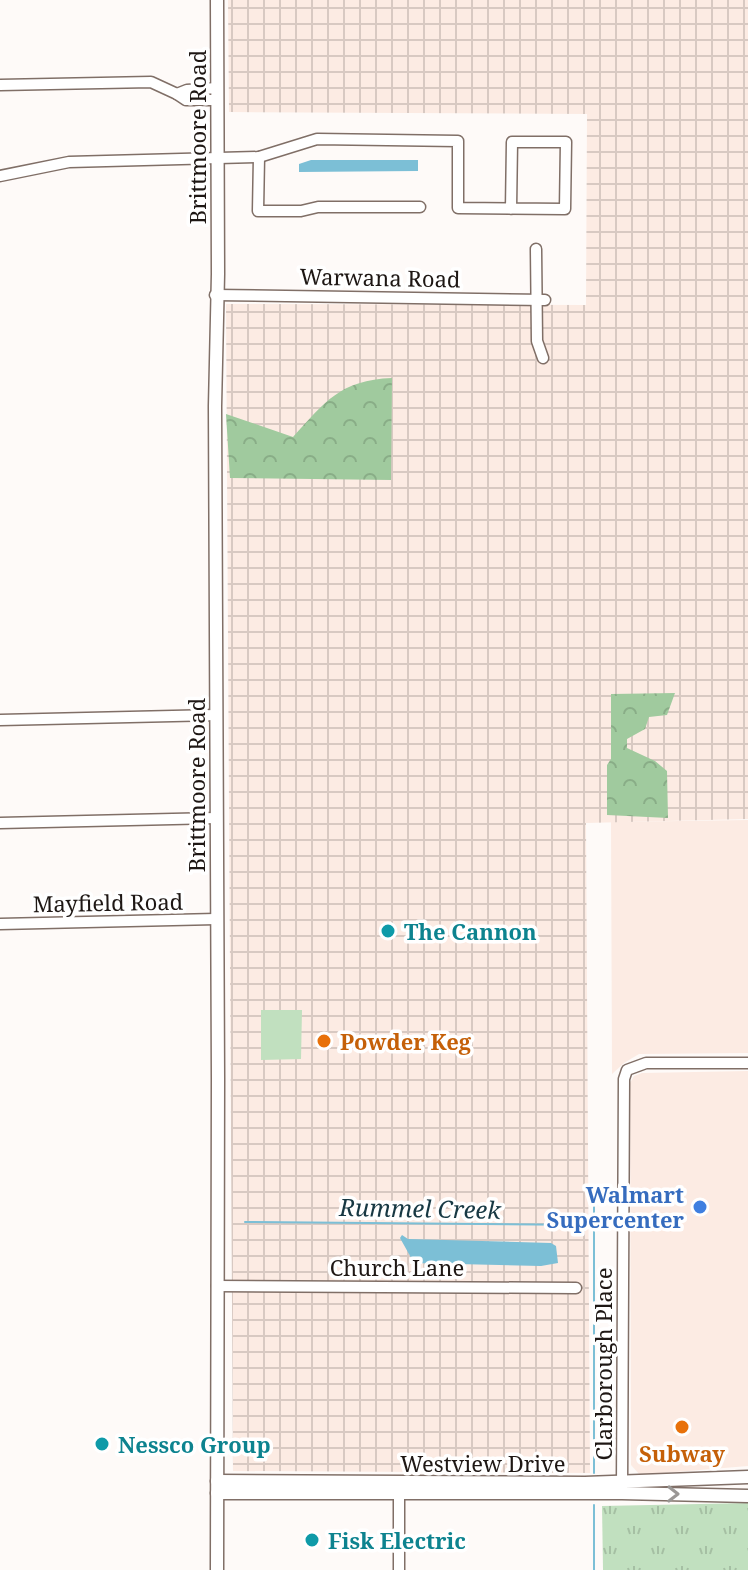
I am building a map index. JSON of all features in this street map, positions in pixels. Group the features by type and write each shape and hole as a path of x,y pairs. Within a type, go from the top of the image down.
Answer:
{"main road":[{"name":"Brittmoore Road","path":"217,0 217,1570"},
{"name":"Westview Drive","path":"622,1488 748,1477"},
{"name":"Westview Drive","path":"217,1487 622,1488 748,1496"}],"street":[{"path":"0,85 151,82 186,100 217,94"},
{"path":"0,176 69,162 259,157 317,139 458,141 458,208 511,209 565,209 566,142 512,142 511,209"},
{"path":"259,157 258,211 301,211 318,207 420,207"},
{"path":"536,249 540,300 537,341 543,358"},
{"name":"Warwana Road","path":"215,295 540,300"},
{"path":"0,720 216,715"},
{"path":"0,823 216,818"},
{"name":"Mayfield Road","path":"0,924 216,919"},
{"name":"Clarborough Place","path":"622,1488 624,1079 627,1070 646,1063 748,1063"},
{"name":"Church Lane","path":"217,1286 576,1288"},
{"path":"399,1488 399,1570"}],"shaded area":[{"path":"228,0 748,0 748,819 586,823 590,1473 233,1471 226,304 586,305 587,114 229,112"},
{"path":"748,820 748,1053 639,1054 612,1074 611,822"},
{"path":"748,1071 748,1466 640,1475 631,1465 630,1083 634,1076 642,1073"}],"green space":[{"path":"392,378 391,480 230,478 226,414 293,437 325,403 346,388"},
{"path":"675,693 667,715 649,717 645,729 627,739 627,748 655,761 667,771 668,818 607,815 611,694"},
{"path":"261,1010 302,1010 301,1059 261,1060"},
{"path":"748,1503 748,1570 603,1570 602,1506"}],"water":[{"path":"311,160 418,160 418,171 299,172 299,164"},
{"path":"402,1235 408,1239 551,1243 556,1246 558,1263 541,1266 414,1263 400,1238"}],"waterway":[{"path":"594,1207 594,1473"},
{"name":"Rummel Creek","path":"245,1222 594,1225"},
{"name":"Rummel Creek","path":"594,1505 594,1570"}],"place":[{"name":"The Cannon","path":"388,931"},
{"name":"Powder Keg","path":"324,1041"},
{"name":"Walmart Supercenter","path":"700,1207"},
{"name":"Subway","path":"682,1427"},
{"name":"Nessco Group","path":"102,1444"},
{"name":"Fisk Electric","path":"312,1540"}]}
